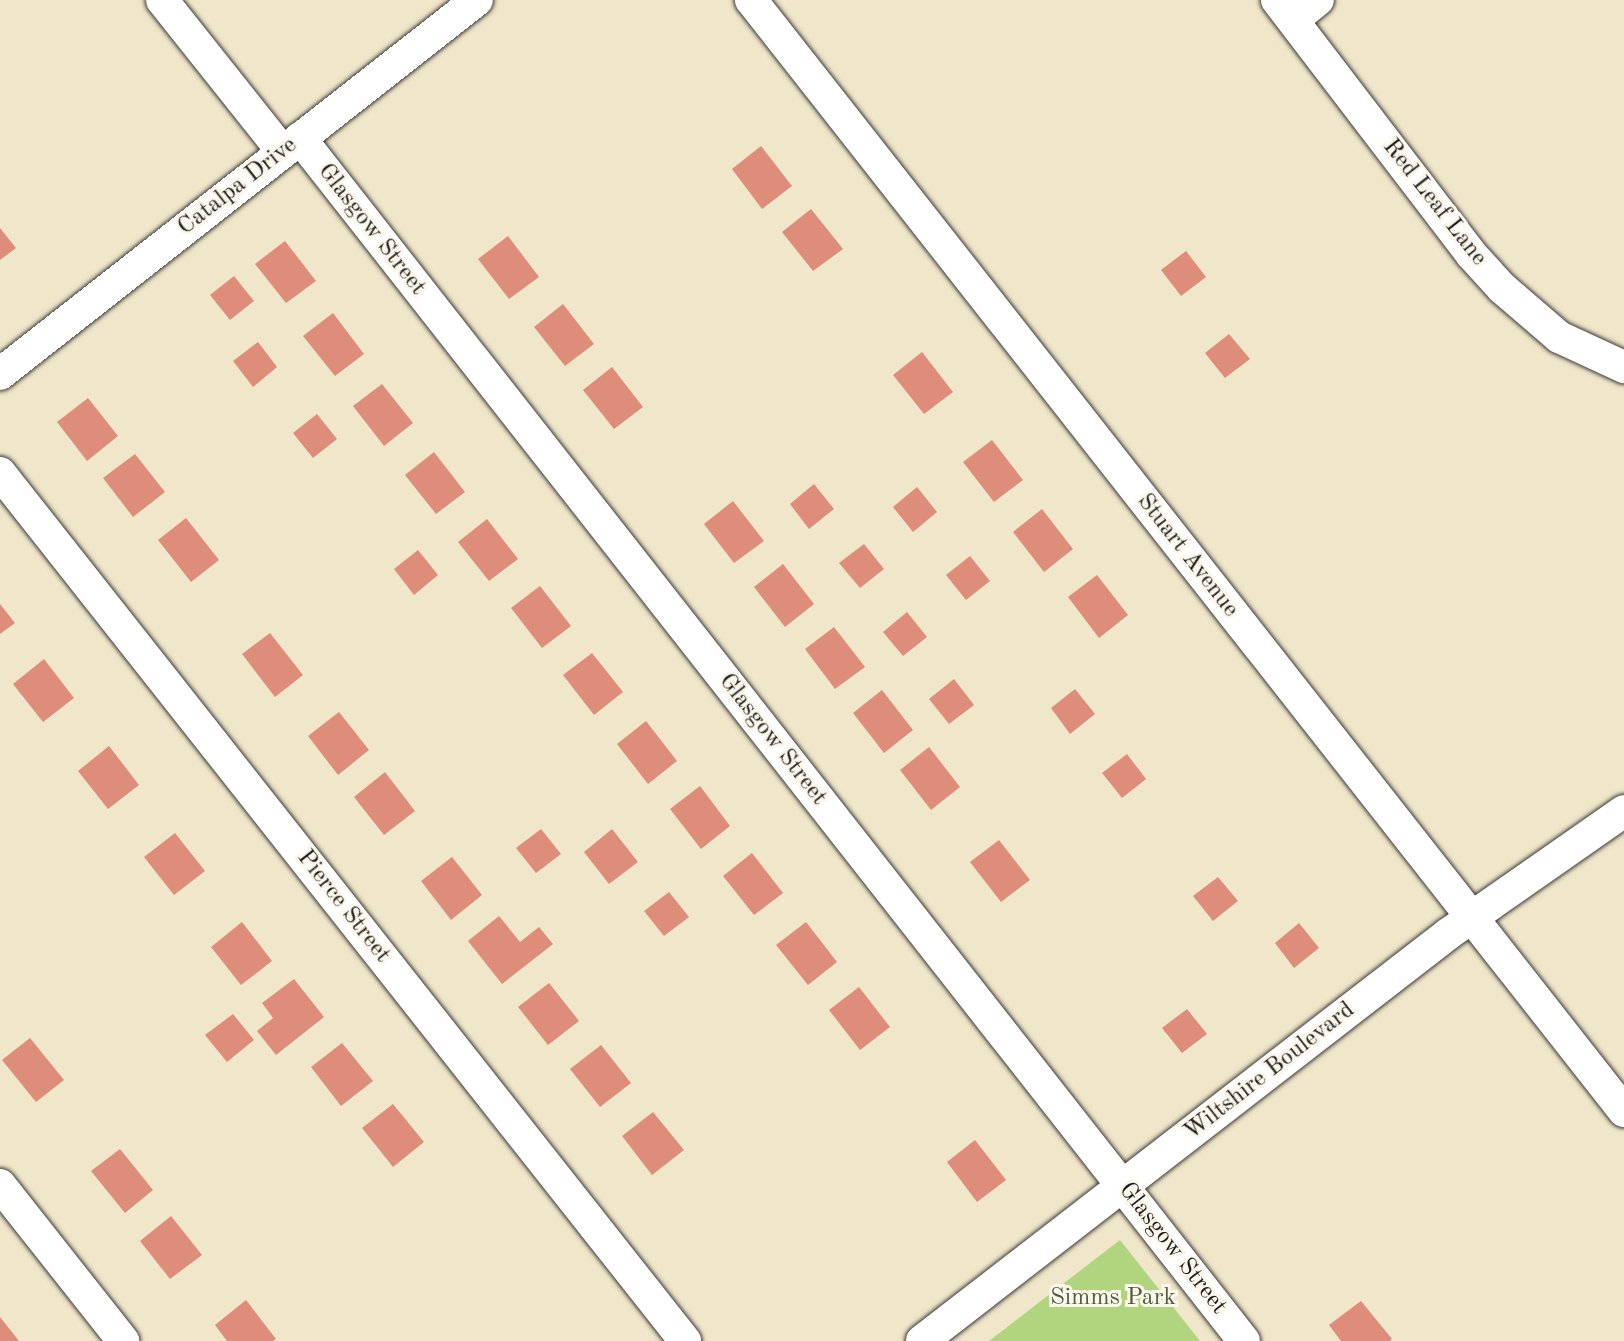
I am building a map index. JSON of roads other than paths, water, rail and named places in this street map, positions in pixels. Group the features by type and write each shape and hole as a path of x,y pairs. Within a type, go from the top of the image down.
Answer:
{"street":[{"name":"Glasgow Street","path":"162,0 292,145 1244,1341"},
{"name":"Catalpa Drive","path":"0,374 477,0"},
{"name":"Stuart Avenue","path":"751,0 1474,916 1624,1111"},
{"name":"Red Leaf Lane","path":"1296,7 1471,254 1502,288 1559,337 1624,367"},
{"name":"Pierce Street","path":"0,473 685,1341"},
{"name":"Wiltshire Boulevard","path":"922,1341 1474,916 1624,811"},
{"path":"0,1185 123,1341"}],"park label":[{"name":"Simms Park","path":"1113,1299"}]}
